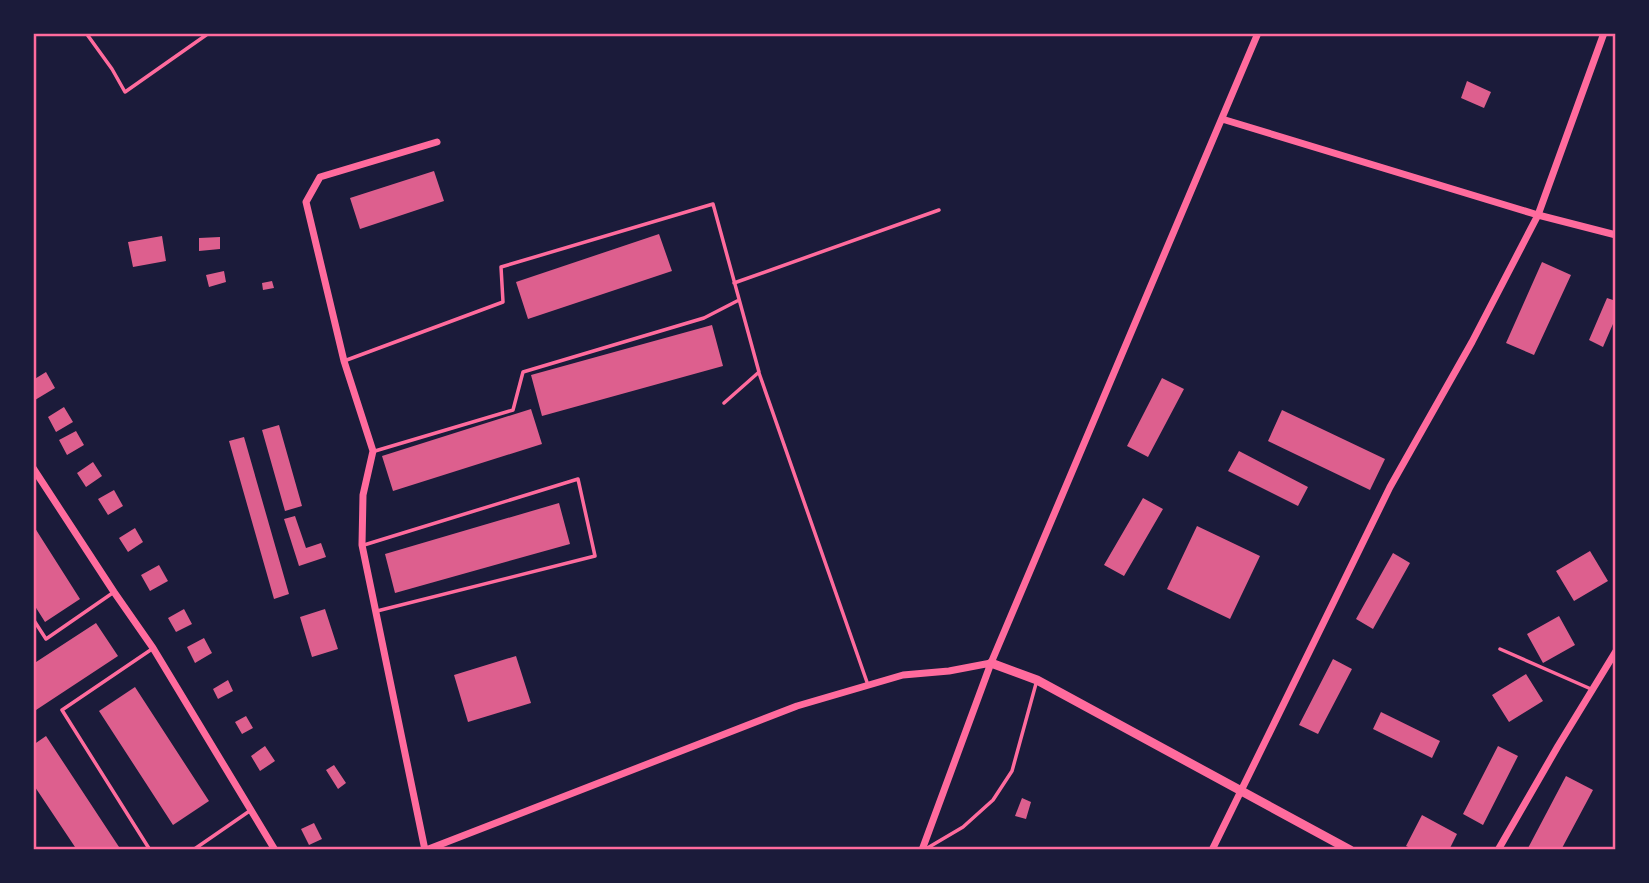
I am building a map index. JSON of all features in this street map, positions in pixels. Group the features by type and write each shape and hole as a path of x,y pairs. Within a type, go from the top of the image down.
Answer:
{"street":[{"path":"923,850 991,663 1258,33"},
{"path":"1212,850 1390,487 1472,342 1538,215 1604,33"},
{"path":"1222,119 1616,236"},
{"path":"437,142 320,177 306,202 344,361 373,452 363,495 362,545 426,850 797,706 903,675 949,671 991,663 1037,680 1350,850"},
{"path":"33,468 153,648 275,850"},
{"path":"1498,850 1616,651"}],"lane":[{"path":"86,33 125,92 209,33"},
{"path":"344,361 503,302 501,267 713,204 759,372 868,685"},
{"path":"734,283 939,211"},
{"path":"373,452 513,410 523,372 704,318 739,300"},
{"path":"724,403 759,372"},
{"path":"362,545 578,479 595,556 375,612"},
{"path":"33,619 46,639 114,592"},
{"path":"149,850 62,710 153,648"},
{"path":"1500,649 1593,690"},
{"path":"923,850 964,827 993,800 1012,771 1037,680"},
{"path":"193,850 251,810"}],"building":[{"path":"1467,81 1491,92 1484,108 1461,98"},
{"path":"434,171 444,201 360,229 350,198"},
{"path":"659,234 672,271 528,319 516,282"},
{"path":"162,236 166,261 133,267 128,242"},
{"path":"220,237 220,249 199,251 199,238"},
{"path":"1542,262 1571,275 1534,355 1506,343"},
{"path":"224,271 226,282 209,287 206,275"},
{"path":"272,281 274,288 263,290 262,283"},
{"path":"1607,298 1616,301 1616,317 1603,347 1589,340"},
{"path":"712,325 723,366 542,416 531,375"},
{"path":"46,372 55,388 35,400 33,380"},
{"path":"1162,378 1184,389 1148,457 1127,446"},
{"path":"64,407 73,422 56,432 48,417"},
{"path":"531,409 542,444 393,491 382,456"},
{"path":"1282,410 1385,459 1370,490 1268,441"},
{"path":"279,425 302,506 285,511 262,430"},
{"path":"76,431 84,445 67,455 59,440"},
{"path":"244,437 289,594 274,599 229,441"},
{"path":"1239,451 1308,487 1298,506 1228,471"},
{"path":"93,462 102,476 86,487 77,473"},
{"path":"114,490 123,506 108,515 98,499"},
{"path":"1143,498 1163,509 1124,576 1104,565"},
{"path":"559,503 570,544 395,593 385,554"},
{"path":"295,516 306,548 321,543 326,557 299,566 284,519"},
{"path":"33,525 80,599 45,622 33,603"},
{"path":"1197,526 1260,556 1230,619 1167,589"},
{"path":"135,528 143,542 128,552 119,538"},
{"path":"1590,551 1608,581 1574,601 1556,571"},
{"path":"1393,553 1410,563 1373,629 1356,619"},
{"path":"159,565 168,581 150,591 141,575"},
{"path":"184,609 192,624 176,632 168,618"},
{"path":"325,609 338,649 312,657 300,617"},
{"path":"1559,616 1575,645 1543,663 1527,634"},
{"path":"96,623 118,656 33,712 33,664"},
{"path":"204,638 212,653 195,663 187,647"},
{"path":"516,656 531,703 468,722 454,675"},
{"path":"1333,659 1352,669 1318,734 1299,725"},
{"path":"1526,674 1543,701 1509,722 1492,695"},
{"path":"228,680 233,691 218,699 213,689"},
{"path":"135,687 209,801 173,825 99,711"},
{"path":"1381,712 1440,741 1432,758 1373,729"},
{"path":"246,716 253,728 242,734 235,722"},
{"path":"46,736 121,850 77,850 33,784 33,745"},
{"path":"265,746 275,761 260,771 251,756"},
{"path":"1498,746 1518,756 1483,825 1463,814"},
{"path":"334,765 346,783 338,789 326,770"},
{"path":"1566,776 1593,790 1561,850 1527,850"},
{"path":"1022,798 1031,802 1026,819 1015,816"},
{"path":"1422,815 1457,834 1449,850 1414,850 1406,846"},
{"path":"314,823 322,839 309,845 301,829"}]}
